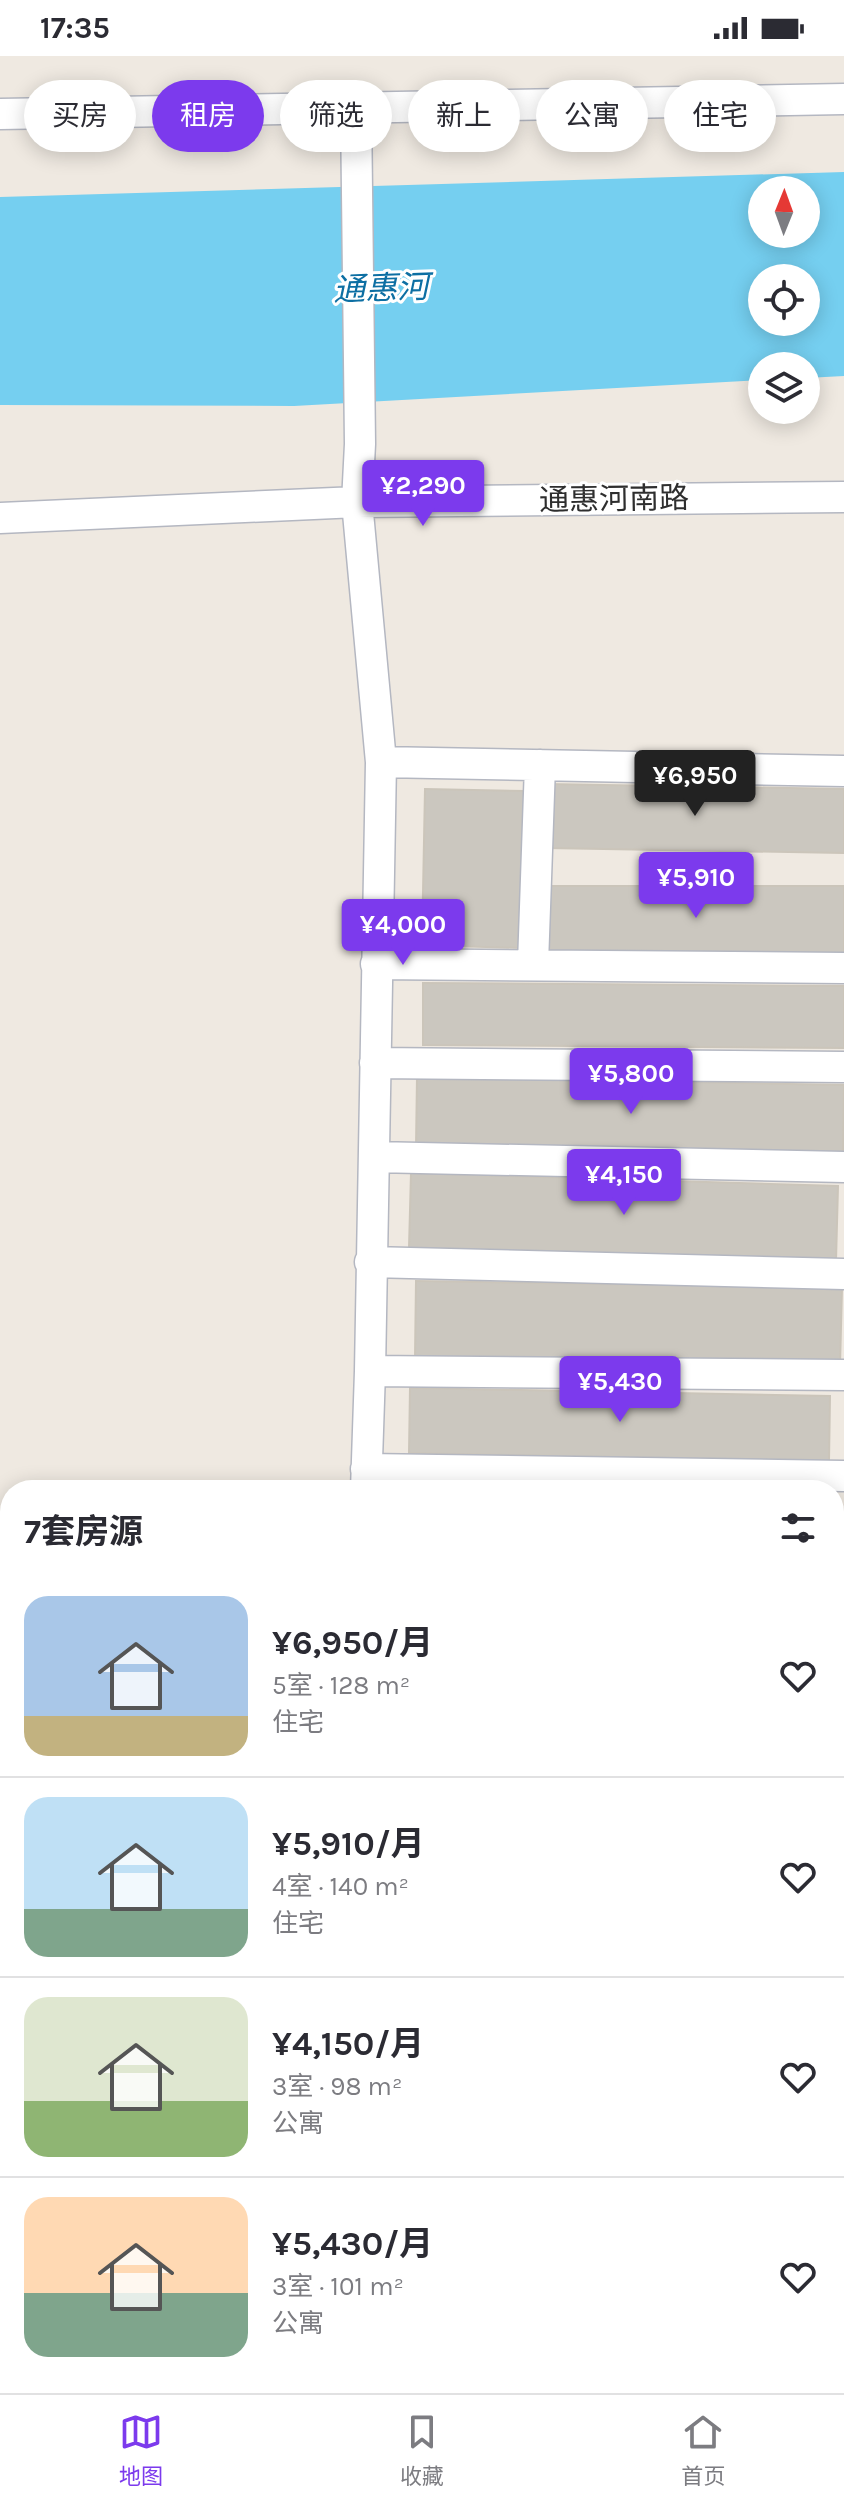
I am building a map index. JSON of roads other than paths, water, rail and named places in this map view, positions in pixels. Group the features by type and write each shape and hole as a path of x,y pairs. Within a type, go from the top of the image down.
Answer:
{"street":[{"path":"392,107 844,99"},
{"path":"0,114 280,109"},
{"path":"358,152 360,444 357,502 381,762 366,1480 844,1476"},
{"name":"通惠河南路","path":"0,518 357,502 844,497"},
{"path":"381,762 844,771"},
{"path":"533,964 540,765"},
{"path":"376,964 844,968"},
{"path":"375,1063 844,1067"},
{"path":"374,1157 844,1167"},
{"path":"370,1262 844,1274"},
{"path":"370,1371 844,1375"}],"water":[{"name":"通惠河","path":"844,172 844,376 820,377 820,352 748,352 748,381 294,406 0,405 0,197"}]}
